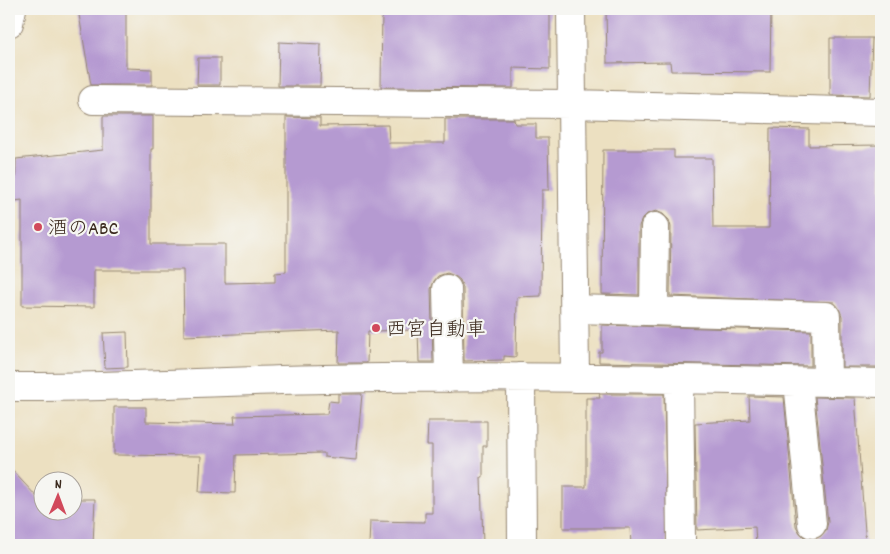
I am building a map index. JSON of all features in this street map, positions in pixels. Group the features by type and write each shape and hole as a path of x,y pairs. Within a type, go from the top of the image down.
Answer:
{"street":[{"path":"9,23 12,9"},
{"path":"571,9 575,378"},
{"path":"93,100 572,104 881,112"},
{"path":"654,311 655,227"},
{"path":"447,289 449,378"},
{"path":"574,309 826,316 827,382"},
{"path":"521,377 522,545"},
{"path":"9,387 93,388 324,379 521,377 881,383"},
{"path":"679,380 681,539"},
{"path":"798,382 812,524"}],"building":[{"path":"78,9 126,9 126,68 152,69 152,85 91,85"},
{"path":"382,9 550,9 550,69 513,68 513,88 381,87"},
{"path":"606,9 771,9 770,72 671,71 670,62 607,63"},
{"path":"830,38 872,38 870,96 830,95"},
{"path":"279,42 321,44 320,86 278,86"},
{"path":"198,58 220,58 220,85 197,85"},
{"path":"103,116 153,116 151,244 225,244 225,283 275,282 275,273 286,272 286,117 320,118 320,126 388,125 389,143 445,143 445,119 514,119 515,124 536,124 536,138 548,138 549,190 542,190 541,296 517,297 516,357 504,356 504,360 464,361 463,288 460,280 447,273 438,276 431,289 433,362 419,362 418,330 368,331 367,363 338,363 339,330 184,336 183,270 94,270 94,307 22,306 22,200 15,201 16,159 103,150"},
{"path":"770,128 809,129 809,146 881,145 881,367 842,367 842,316 834,302 670,296 671,227 669,220 663,214 656,211 647,214 639,226 639,295 602,294 603,150 674,150 674,158 712,158 713,228 769,228"},
{"path":"602,325 811,331 811,366 599,362 599,352 602,352"},
{"path":"127,332 128,367 105,368 103,333"},
{"path":"338,394 362,394 356,460 324,457 324,453 236,455 235,493 199,492 201,456 114,455 114,407 146,407 146,422 235,424 234,416 327,414 329,401 338,402"},
{"path":"599,394 664,394 667,545 631,545 630,528 563,528 563,487 586,487 586,398 600,398"},
{"path":"749,396 784,397 796,526 805,538 813,540 821,536 826,530 828,522 815,397 855,398 866,545 756,545 755,527 697,530 695,423 750,420"},
{"path":"428,421 487,421 487,446 483,446 483,477 481,477 483,545 369,545 370,521 425,522 425,513 432,513 432,445 427,445"},
{"path":"9,467 32,492 32,522 82,522 82,499 95,499 93,545 9,545"}],"place":[{"name":"酒のABC","path":"38,227"},
{"name":"西宮自動車","path":"376,328"}]}
